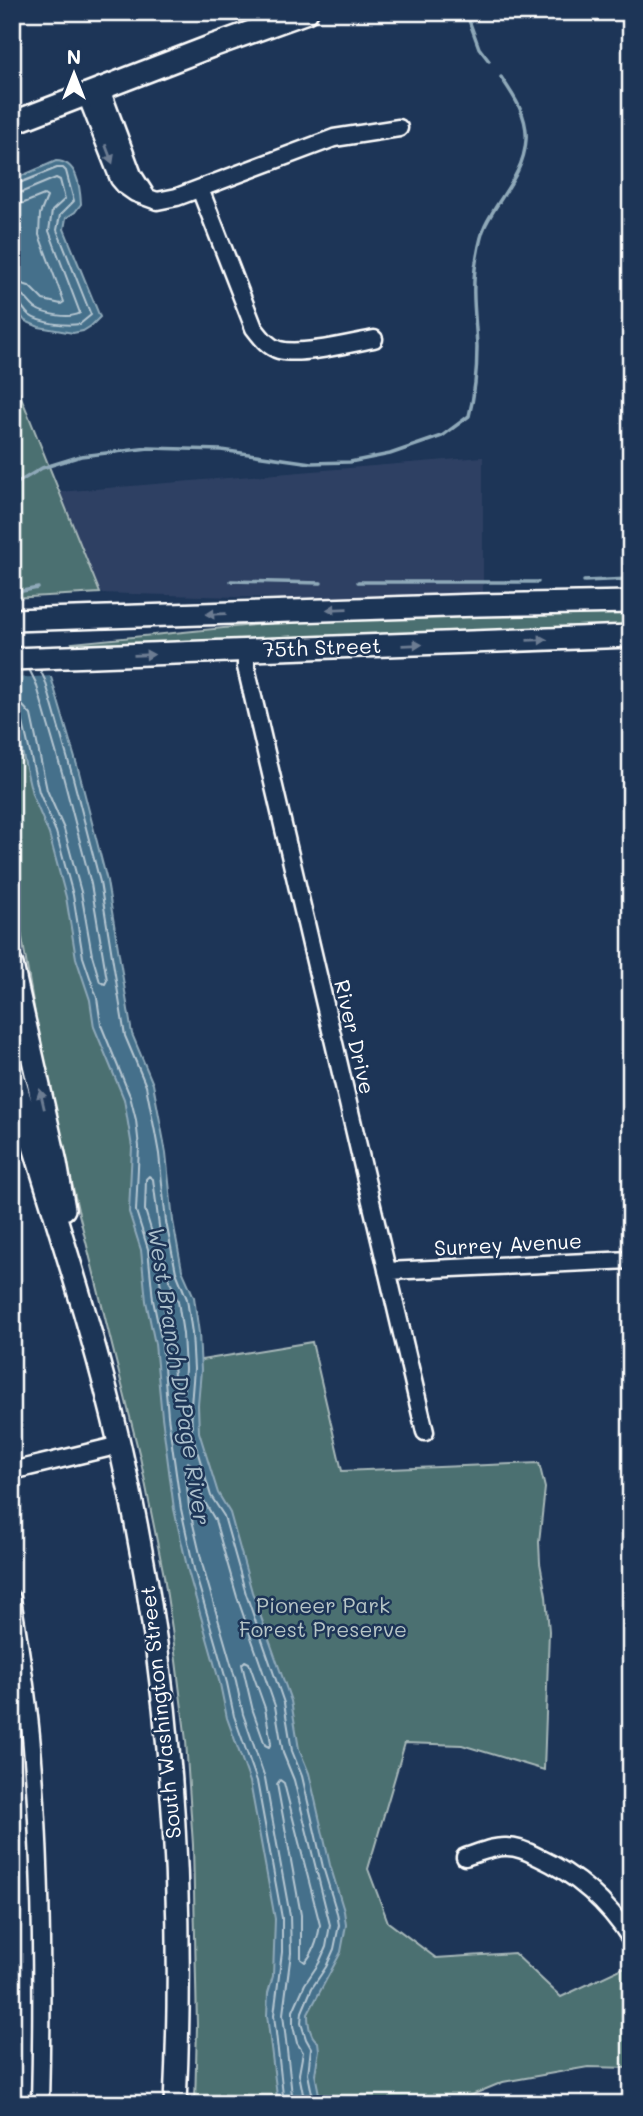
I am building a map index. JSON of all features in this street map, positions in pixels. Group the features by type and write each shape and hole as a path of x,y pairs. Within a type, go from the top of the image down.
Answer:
{"main road":[{"path":"12,123 307,12"},
{"name":"75th Street","path":"12,620 631,602"},
{"name":"75th Street","path":"12,659 631,636"},
{"name":"South Washington Street","path":"12,965 56,1163 78,1287"},
{"name":"South Washington Street","path":"12,1070 39,1167 78,1287 120,1445 160,1662 177,1853 179,2016 175,2104"}],"street":[{"path":"94,92 119,179 135,193 148,199 167,201 334,138 398,128"},
{"path":"200,189 254,328 264,341 279,350 299,351 374,339"},
{"name":"River Drive","path":"246,651 246,667 425,1432"},
{"name":"Surrey Avenue","path":"387,1271 631,1260"},
{"path":"12,1471 120,1445"},
{"path":"12,1599 32,1745 39,1844 43,1987 40,2104"},
{"path":"465,1857 505,1847 530,1852 555,1865 590,1890 631,1939"}],"shaded area":[{"path":"483,457 483,596 308,599 100,593 59,492"}],"green space":[{"path":"12,380 19,392 100,593 12,598"},
{"path":"631,611 631,628 74,647 72,643 284,622"},
{"name":"Pioneer Park Forest Preserve","path":"12,650 138,1090 177,1364 312,1342 342,1471 539,1463 545,1488 539,1542 540,1563 549,1631 544,1770 462,1745 405,1743 368,1869 388,1922 436,1958 514,1953 561,1997 631,1964 631,2068 588,2067 503,2082 450,2104 195,2104 197,2026 193,1845 186,1741 172,1629 140,1457 78,1210 38,1031 12,879"}],"water":[{"path":"56,161 69,165 78,182 81,204 66,218 64,229 100,317 83,331 73,333 39,327 25,321 12,304 12,180"},
{"name":"West Branch DuPage River","path":"12,597 51,677 79,772 107,881 132,1034 153,1084 166,1153 173,1221 182,1270 194,1297 199,1333 199,1432 218,1493 230,1513 252,1592 291,1701 299,1749 309,1773 330,1865 344,1911 346,1925 341,1952 308,2014 311,2033 318,2042 315,2074 321,2104 278,2104 267,2015 268,1993 273,1976 275,1919 250,1782 227,1718 174,1509 141,1250 129,1212 132,1147 124,1099 94,1027 90,1000 76,958 66,897 49,834 32,794 12,708"}],"pier":[{"path":"12,596 16,596 54,676 12,678"}],"waterway":[{"path":"466,12 479,48 489,61"},
{"path":"12,486 42,468 81,456 149,448 221,450 311,463 350,462 390,454 442,436 469,416 477,365 474,283 479,244 485,226 521,164 526,140 522,115 501,77"},
{"path":"584,581 631,579"},
{"path":"231,581 321,583"},
{"path":"358,582 538,582"},
{"path":"12,593 38,588"}]}
